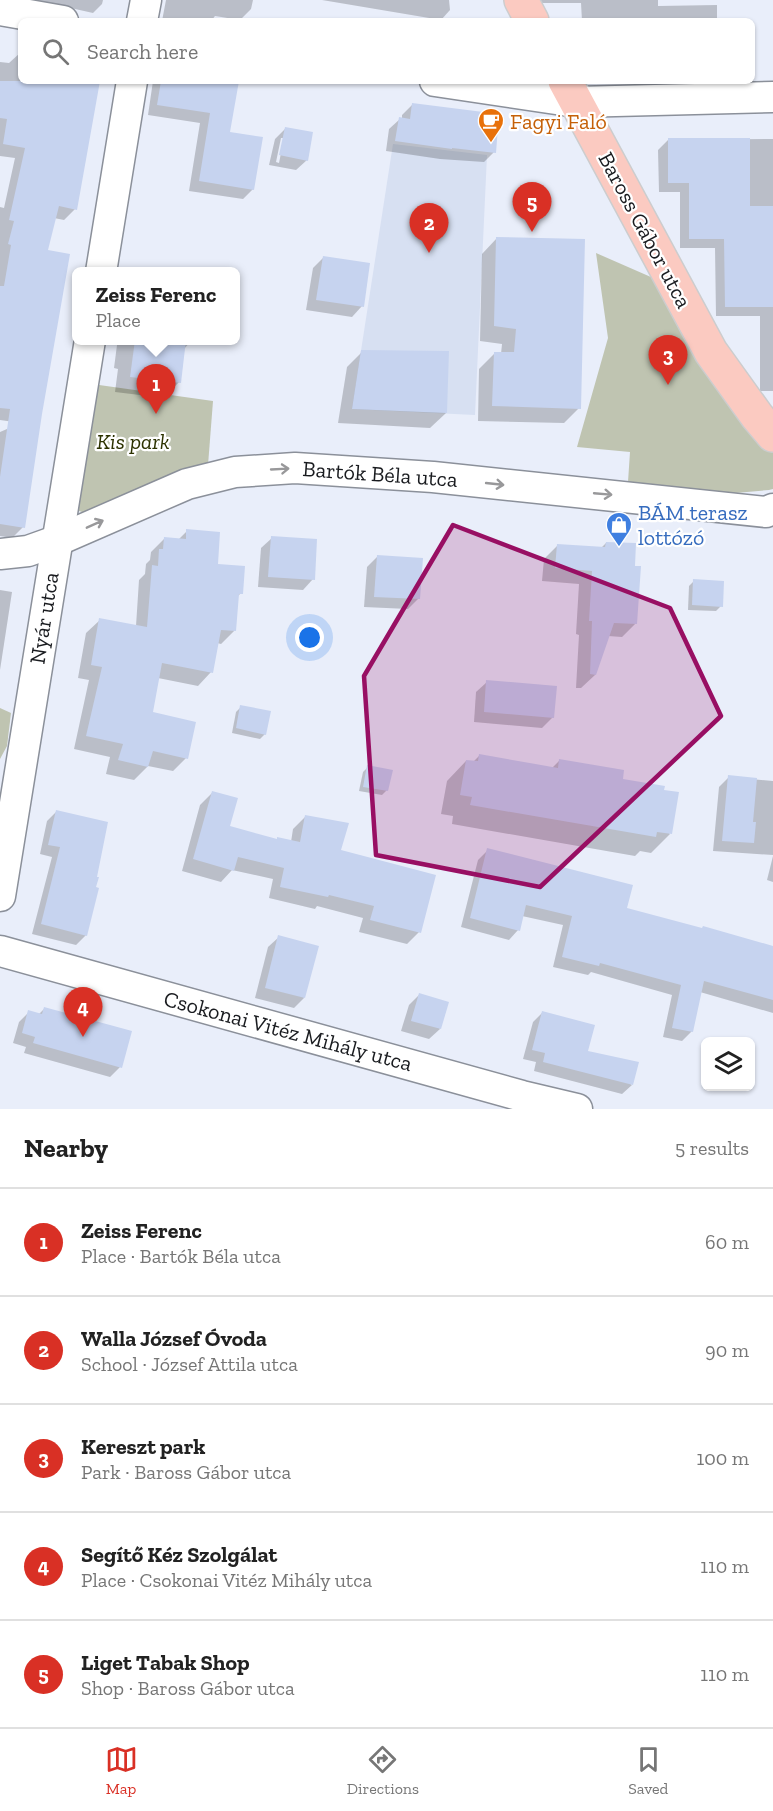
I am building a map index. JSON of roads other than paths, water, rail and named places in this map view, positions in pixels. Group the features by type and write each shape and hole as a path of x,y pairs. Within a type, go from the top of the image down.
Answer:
{"main road":[{"path":"521,0 530,18"},
{"name":"Baross Gábor utca","path":"570,91 711,352 773,435"}],"street":[{"path":"143,18 146,0"},
{"path":"0,10 46,18"},
{"path":"102,267 132,84"},
{"path":"454,84 492,90 773,98"},
{"name":"Nyár utca","path":"0,896 89,345"},
{"name":"Bartók Béla utca","path":"0,554 28,551 56,541 187,484 234,472 295,468 433,477 766,512 773,509"},
{"name":"Csokonai Vitéz Mihály utca","path":"0,951 521,1102 577,1109"}],"place":[{"name":"Fagyi Faló","path":"491,144"},
{"name":"Liget Tabak Shop","path":"532,232"},
{"name":"Walla József Óvoda","path":"429,253"},
{"name":"Kereszt park","path":"668,385"},
{"name":"Zeiss Ferenc","path":"156,414"},
{"name":"BÁM terasz lottózó","path":"619,548"},
{"name":"Segítő Kéz Szolgálat","path":"83,1037"}],"park label":[{"name":"Kis park","path":"133,441"}]}
